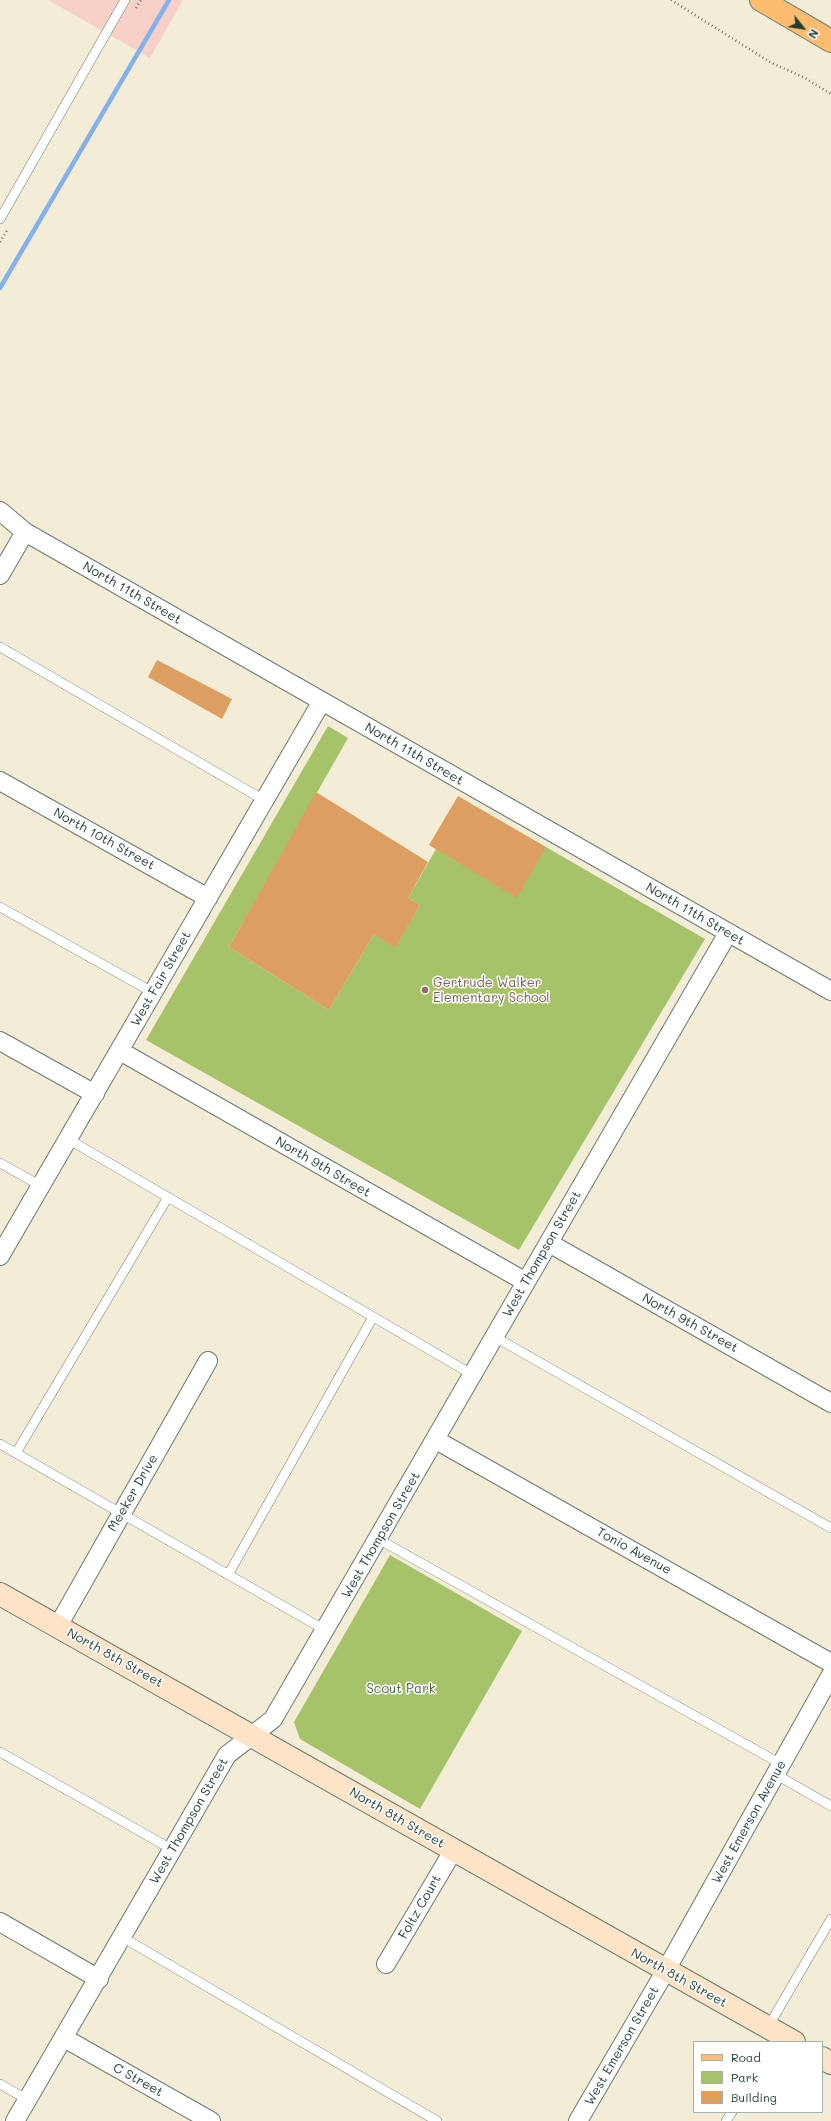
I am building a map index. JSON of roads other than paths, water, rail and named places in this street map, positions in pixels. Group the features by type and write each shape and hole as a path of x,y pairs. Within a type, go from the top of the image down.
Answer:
{"main road":[{"path":"761,0 831,40"}],"street":[{"name":"North 11th Street","path":"0,511 25,532 831,991"},
{"path":"0,575 25,532"},
{"name":"West Fair Street","path":"0,1256 154,993 322,701"},
{"name":"North 10th Street","path":"0,781 208,898"},
{"name":"West Thompson Street","path":"15,2121 99,1979 227,1755 273,1719 436,1440 728,933"},
{"path":"0,1041 95,1094"},
{"name":"North 9th Street","path":"120,1051 526,1282"},
{"name":"North 9th Street","path":"549,1243 831,1403"},
{"name":"Meeker Drive","path":"58,1626 208,1360"},
{"name":"Tonio Avenue","path":"436,1440 831,1662"},
{"name":"North 8th Street","path":"0,1594 666,1970 778,2036"},
{"name":"West Emerson Avenue","path":"666,1970 831,1674"},
{"name":"Foltz Court","path":"386,1964 453,1851"},
{"path":"0,1922 99,1979"},
{"name":"West Emerson Street","path":"578,2121 666,1970"},
{"name":"C Street","path":"64,2038 211,2121"}],"lane":[{"path":"0,219 125,0"},
{"path":"0,647 264,800"},
{"path":"0,906 154,993"},
{"path":"68,1140 473,1375"},
{"path":"0,1163 41,1186"},
{"path":"16,1453 168,1197"},
{"path":"228,1575 373,1317"},
{"path":"495,1337 831,1528"},
{"path":"0,1444 326,1630"},
{"path":"378,1539 778,1769 831,1806"},
{"path":"0,1752 173,1850"},
{"path":"778,2036 831,1919"},
{"path":"122,1937 437,2121"},
{"path":"0,2084 28,2100"}],"waterway":[{"path":"0,288 169,0"}],"place":[{"name":"Gertrude Walker Elementary School","path":"425,990"}],"park label":[{"name":"Scout Park","path":"401,1689"}]}
